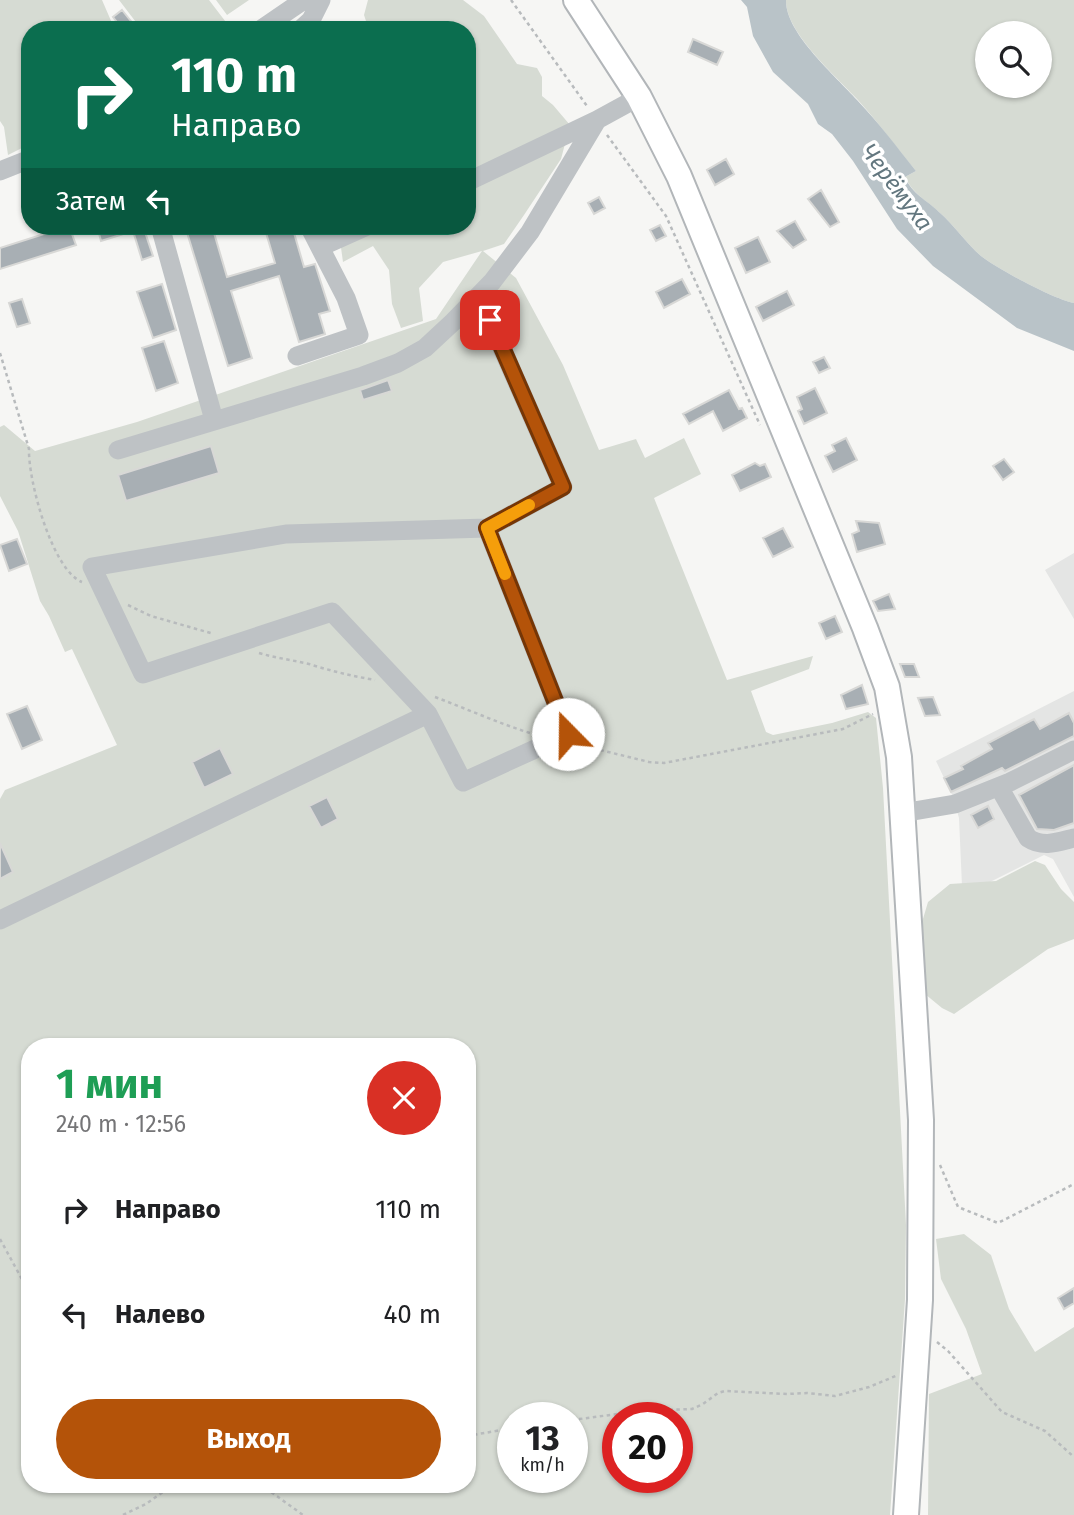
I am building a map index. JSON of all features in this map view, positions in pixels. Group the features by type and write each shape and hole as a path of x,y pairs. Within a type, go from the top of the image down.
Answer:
{"main road":[{"path":"576,0 639,97 679,176 882,672 891,703 897,743 921,1120 920,1278 906,1515"}],"lane":[{"path":"278,21 314,3"},
{"path":"310,21 314,3"},
{"path":"314,3 320,21"},
{"path":"476,178 639,97"},
{"path":"118,450 363,376 398,363 425,348 492,282 530,232 597,120"},
{"path":"0,171 21,163"},
{"path":"163,235 214,420"},
{"path":"297,356 359,335 346,298 314,235"},
{"path":"320,247 347,235"},
{"path":"479,296 563,487 487,528 286,534 92,566 143,674 332,612 428,714 463,782 568,734 487,528"},
{"path":"0,920 428,714"},
{"path":"902,813 955,804 999,787 1074,750"},
{"path":"999,787 1028,838 1041,844 1074,838"}],"path":[{"path":"511,0 666,216 761,427"},
{"path":"937,1157 958,1207 998,1223 1074,1184"},
{"path":"0,1239 21,1278"},
{"path":"928,1335 948,1351 1002,1412 1045,1431 1074,1457"},
{"path":"588,1418 640,1411 692,1409 725,1391 835,1396 869,1387 900,1374 914,1372"},
{"path":"476,1434 497,1431"},
{"path":"123,1515 161,1493"},
{"path":"272,1493 303,1515"}],"shaded area":[{"path":"0,0 102,0 111,21 21,21 21,148 8,155 4,127 0,121"},
{"path":"119,0 209,0 225,21 135,21"},
{"path":"216,0 249,0 227,15"},
{"path":"368,0 463,0 484,16 517,64 537,68 542,77 542,96 570,125 561,159 504,244 483,251 516,278 563,365 599,450 636,439 645,458 684,438 701,474 654,498 727,680 813,656 809,669 751,691 766,732 773,735 832,723 868,712 876,718 883,788 906,1225 905,1299 890,1515 0,1515 0,799 5,790 117,745 72,649 65,652 40,601 18,531 0,496 0,427 4,425 35,451 137,422 436,319 482,251 443,262 419,288 423,321 401,328 392,304 389,270 373,246 343,262 339,235 476,235 476,21 366,21 364,15"},
{"path":"786,0 1074,0 1074,303 1026,283 981,256 916,192 905,177 916,171 865,108 813,53 794,26"},
{"path":"1074,553 1074,619 1045,570"},
{"path":"1074,691 1074,897 1053,859 1044,855 966,894 962,886 959,818 953,797 936,761"},
{"path":"1035,861 1045,865 1061,889 1074,902 1074,939 1048,949 954,1014 942,1008 925,994 920,929 928,902 950,884 996,881"},
{"path":"964,1234 991,1255 1009,1309 1035,1352 1074,1327 1074,1515 928,1515 929,1394 982,1374 966,1329 941,1279 936,1239"}],"water":[{"name":"Черёмуха","path":"741,0 786,0 788,13 802,40 872,117 916,171 905,177 916,192 981,256 1026,283 1074,303 1074,351 1017,328 933,266 897,229 832,134 818,124 808,104 773,72 753,36 747,7"}],"building":[{"path":"122,10 131,21 116,21 113,17"},
{"path":"693,39 723,52 717,65 688,52"},
{"path":"726,159 734,174 715,185 707,170"},
{"path":"821,190 839,222 830,227 808,199"},
{"path":"599,197 605,208 594,214 588,203"},
{"path":"795,221 806,240 793,248 777,231"},
{"path":"660,225 666,236 656,241 650,230"},
{"path":"41,235 72,235 76,245 0,269 0,248"},
{"path":"99,235 120,235 101,241"},
{"path":"134,235 146,235 153,256 142,260"},
{"path":"188,235 215,235 227,277 275,263 267,235 295,235 304,267 315,264 330,311 319,314 325,334 299,342 279,276 231,291 252,358 228,366"},
{"path":"758,237 770,262 746,273 735,248"},
{"path":"682,279 690,294 664,308 656,292"},
{"path":"162,284 176,330 153,338 137,292"},
{"path":"787,291 794,305 763,321 756,307"},
{"path":"22,299 30,323 17,327 9,303"},
{"path":"164,341 178,383 156,391 142,348"},
{"path":"824,357 830,368 819,373 813,362"},
{"path":"388,380 392,391 363,400 360,390"},
{"path":"815,388 827,413 804,424 798,411 802,409 797,397"},
{"path":"729,390 747,418 723,431 713,411 689,424 683,414"},
{"path":"846,438 857,460 833,472 825,456 835,451 832,445"},
{"path":"211,446 219,473 126,501 118,475"},
{"path":"1004,459 1014,472 1003,480 993,466"},
{"path":"755,463 760,466 765,464 771,477 740,491 732,475"},
{"path":"856,521 879,523 885,544 857,552 852,534 859,531"},
{"path":"783,528 793,547 773,557 763,538"},
{"path":"17,539 27,564 9,571 0,545"},
{"path":"889,594 895,609 878,611 873,601"},
{"path":"835,616 842,632 826,639 819,623"},
{"path":"900,664 914,664 919,677 905,677"},
{"path":"862,685 868,704 846,709 841,695"},
{"path":"933,697 940,715 925,716 918,698"},
{"path":"27,706 42,740 22,749 7,714"},
{"path":"1069,713 1074,723 1074,736 1005,771 1002,768 951,792 944,778 963,769 961,766 992,749 988,743 1034,719 1040,729"},
{"path":"220,748 233,774 204,788 192,762"},
{"path":"1074,765 1074,823 1054,830 1037,829 1019,795"},
{"path":"327,797 338,819 321,828 309,806"},
{"path":"988,806 994,819 978,828 971,815"},
{"path":"0,843 13,872 0,879"},
{"path":"1074,1288 1074,1303 1064,1309 1058,1298"}],"slow traffic":[{"path":"505,574 487,528 529,505"}],"route":[{"path":"490,320 563,487 487,528 568,734"}]}
